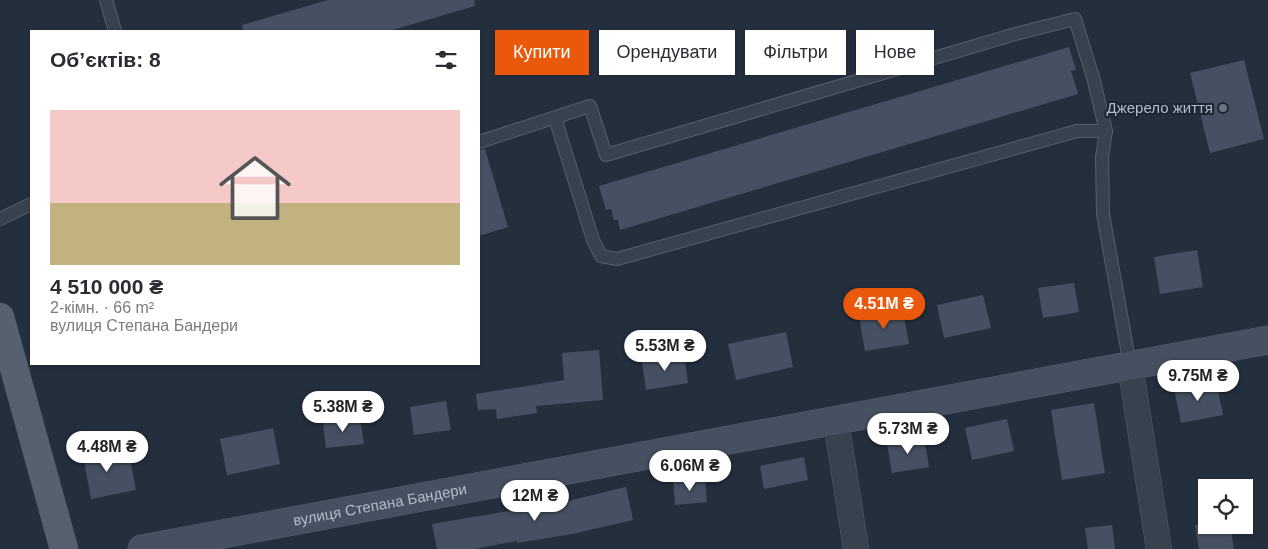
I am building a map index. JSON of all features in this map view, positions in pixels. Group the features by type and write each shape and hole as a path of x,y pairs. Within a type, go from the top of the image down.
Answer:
{"main road":[{"path":"0,317 64,549"}],"street":[{"name":"вулиця Степана Бандери","path":"142,549 1268,340"},
{"path":"1130,365 1159,549"},
{"path":"836,421 856,549"}],"lane":[{"path":"106,0 115,30"},
{"path":"480,142 590,106 606,155 1020,33 1075,19 1093,77 1106,131 1102,157 1103,214 1130,365"},
{"path":"555,118 593,240 601,256 617,259 635,256 1077,130 1106,131"},
{"path":"0,218 30,204"}],"building":[{"path":"328,0 474,0 475,6 392,30 243,30 242,25"},
{"path":"1069,47 1076,70 1071,71 1078,94 620,230 618,220 614,220 611,209 606,210 599,186"},
{"name":"Джерело життя","path":"1244,60 1264,139 1210,153 1190,73"},
{"path":"485,149 508,227 480,236 480,150"},
{"path":"1197,250 1203,287 1160,294 1154,257"},
{"path":"1074,283 1079,312 1043,318 1038,288"},
{"path":"983,295 991,328 944,338 937,305"},
{"path":"903,310 909,344 865,351 859,316"},
{"path":"786,332 793,367 736,380 728,344"},
{"path":"599,350 603,400 536,406 537,413 497,419 496,409 478,410 476,394 564,380 562,353"},
{"path":"684,354 688,383 646,390 642,362"},
{"path":"1216,381 1223,415 1181,423 1174,389"},
{"path":"446,401 451,430 414,435 410,407"},
{"path":"1094,403 1105,473 1062,480 1051,410"},
{"path":"360,418 364,444 326,448 323,423"},
{"path":"1007,419 1014,451 972,460 965,428"},
{"path":"273,428 280,464 227,475 220,439"},
{"path":"924,437 929,467 892,473 887,443"},
{"path":"105,444 109,463 130,458 136,490 91,499 82,449"},
{"path":"804,457 808,480 764,489 760,466"},
{"path":"705,478 707,502 675,505 673,481"},
{"path":"626,487 633,520 572,534 517,543 517,541 474,549 437,549 432,524 568,501"},
{"path":"1112,525 1115,549 1088,549 1085,528"},
{"path":"1195,525 1198,525 1198,534 1232,534 1234,549 1199,549"}],"place":[{"name":"Джерело життя","path":"1223,108"}]}
